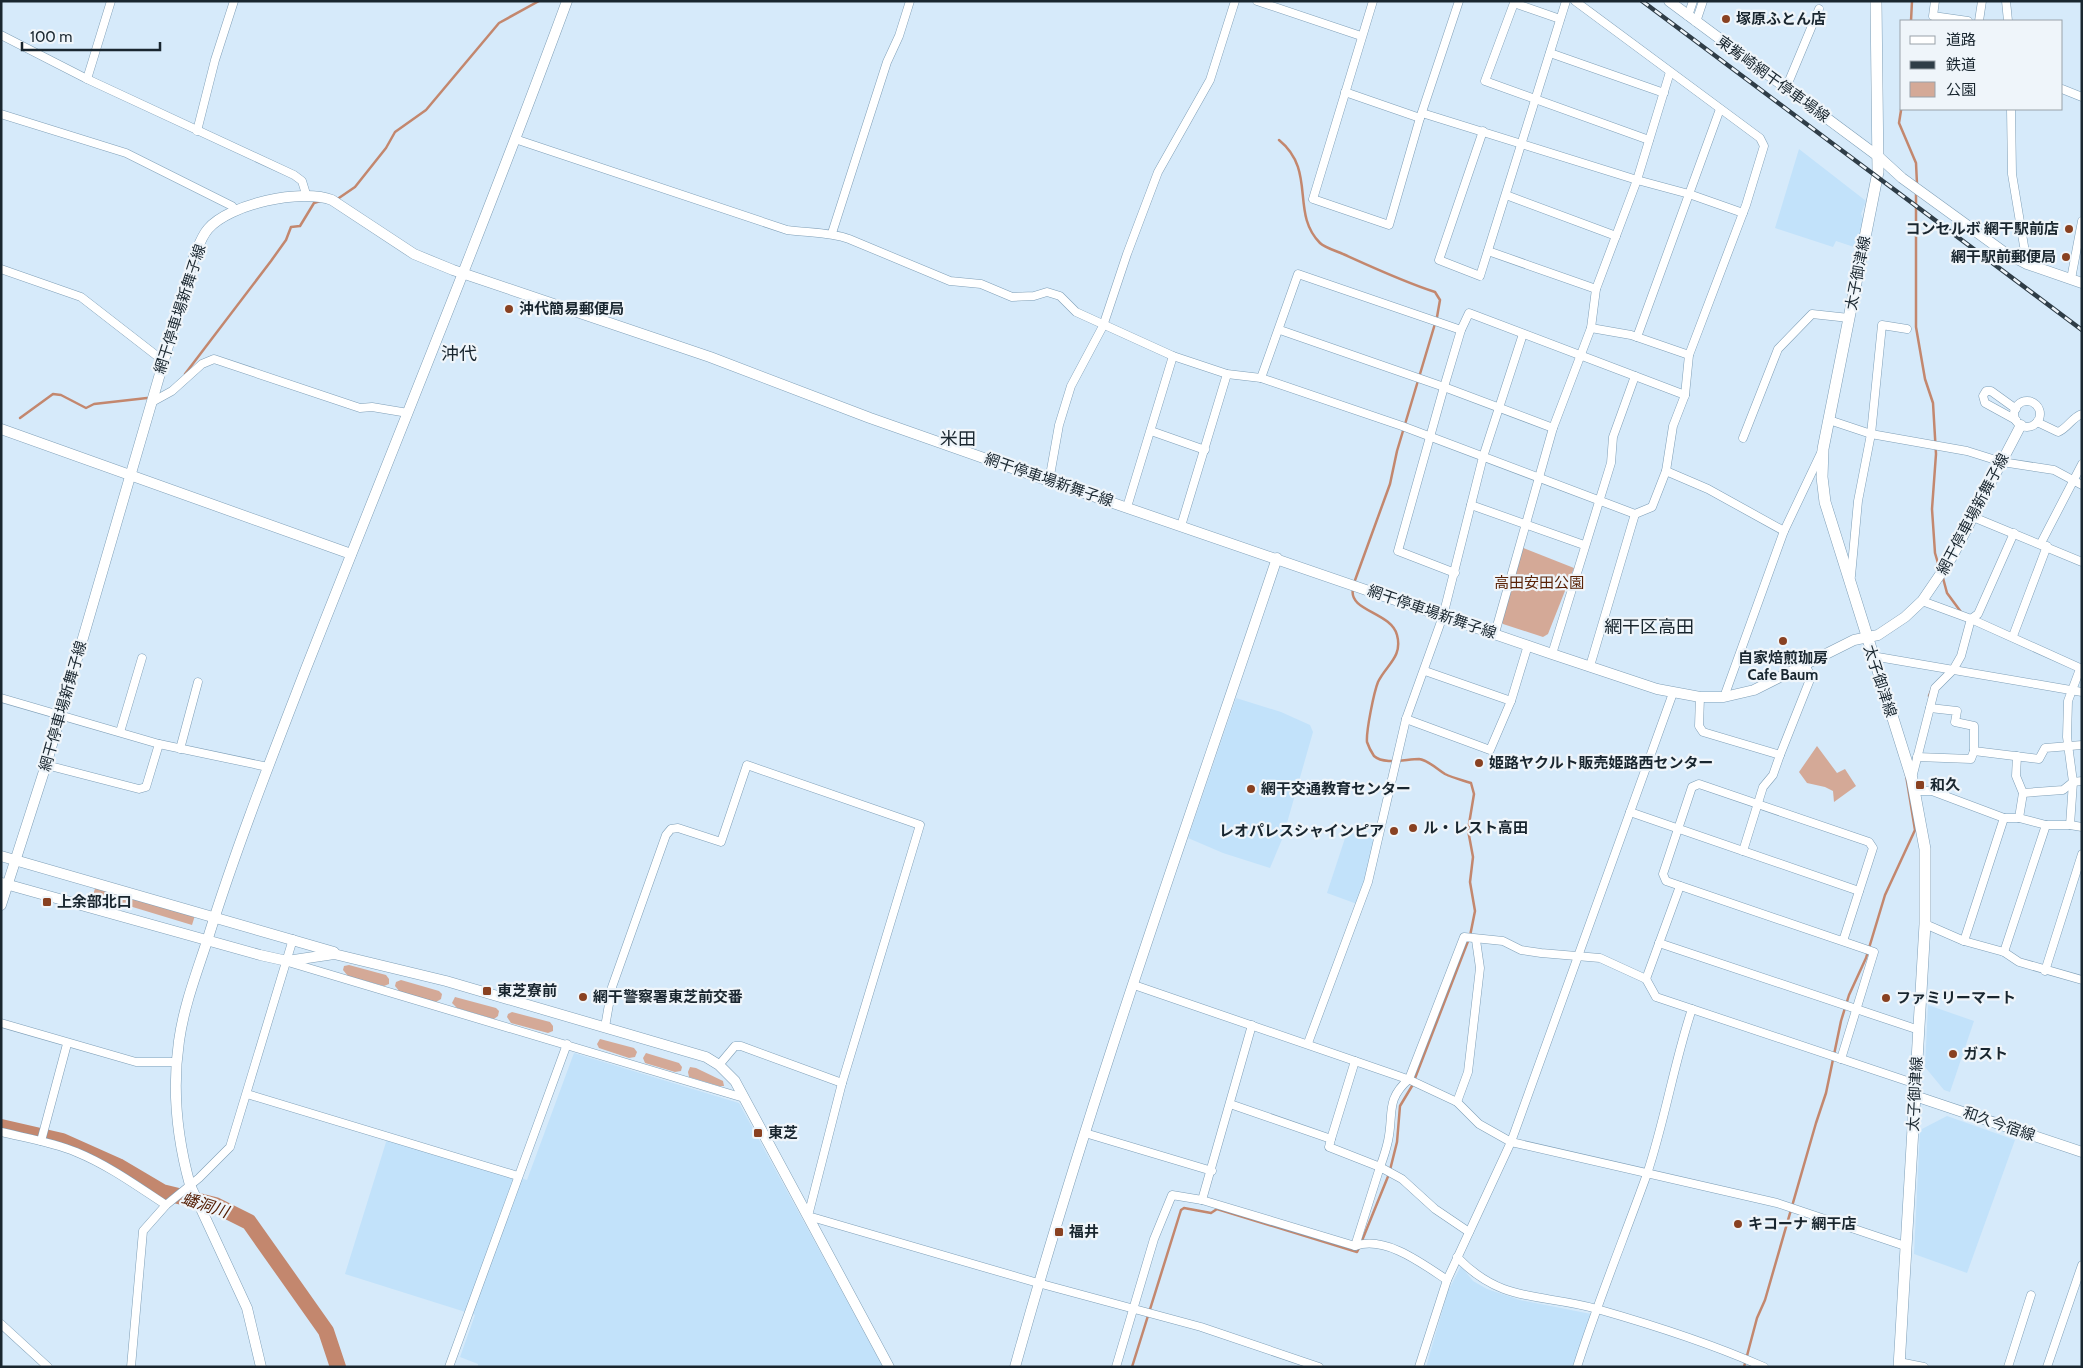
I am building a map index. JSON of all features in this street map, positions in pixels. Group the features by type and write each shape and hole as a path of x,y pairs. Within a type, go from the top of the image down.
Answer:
{"main road":[{"name":"太子御津線","path":"1876,1 1878,172 1823,449 1822,477 1825,502 1866,638 1912,779 1923,829 1926,868 1925,924 1899,1365"}],"street":[{"path":"87,79 110,1"},
{"path":"197,131 215,60 234,1"},
{"path":"261,1367 247,1308 190,1185 179,1130 176,1062 187,1000 268,767 408,413 567,1"},
{"path":"832,233 887,62 899,36 910,1"},
{"path":"1049,481 1059,424 1072,386 1103,326 1127,254 1158,172 1210,80 1235,1"},
{"path":"1257,1 1361,36"},
{"path":"1373,1 1313,199 1389,225 1421,115 1459,1"},
{"path":"1483,131 1439,260 1480,276 1523,144 1566,1"},
{"path":"515,138 787,230 813,234 832,233 869,246 950,281 981,284 1012,297 1034,296 1047,292 1060,296 1076,312 1103,326 1173,356 1227,374 1261,378 1432,436 1483,457 1598,498 1635,514 1652,507 1666,471 1673,426 1685,394 1689,355 1743,213 1764,146 1760,138 1575,1"},
{"name":"東觜崎網干停車場線","path":"1669,1 1878,157 1902,178 1988,240 2027,264 2082,283"},
{"path":"1692,19 1693,1"},
{"path":"1692,19 1703,1"},
{"path":"1935,1 1934,16 1961,20"},
{"path":"1979,20 1982,1"},
{"path":"2006,1 2008,20"},
{"path":"1560,19 1514,3 1485,81 1649,140"},
{"path":"1786,88 1819,9"},
{"path":"1,35 87,79 294,175 302,181 306,194"},
{"path":"1550,53 1664,92"},
{"path":"1495,633 1554,428 1579,355 1591,328 1596,289 1637,180 1670,72"},
{"path":"2063,89 2082,97"},
{"path":"1345,92 1483,131 1637,180 1689,194 1743,213"},
{"path":"1637,337 1720,109"},
{"path":"2011,110 2012,174 2027,264"},
{"path":"1,114 126,153 232,206 236,211"},
{"name":"網干停車場新舞子線","path":"1,905 4,884 21,847 61,715 194,257 208,229 236,211 264,202 306,194 321,196 332,200 414,254 462,273 710,358 870,418 1049,481 1552,654 1673,693 1700,697 1724,697 1754,690 1854,640 1878,635 1888,630 1922,601 1952,557 2002,462 2018,423"},
{"path":"1506,195 1616,236"},
{"path":"2072,279 2082,221"},
{"path":"1488,251 1596,289"},
{"path":"1,269 81,296 157,356 164,358"},
{"path":"1261,378 1280,330 1298,274 1461,330"},
{"path":"1455,573 1398,551 1461,330 1469,314 1685,394"},
{"path":"1743,438 1778,349 1812,314 1849,318"},
{"path":"1850,586 1858,501 1872,434 1882,325 1908,329"},
{"path":"1591,328 1637,337 1689,355"},
{"path":"1280,330 1444,387 1554,428"},
{"path":"1308,1043 1368,882 1406,719 1425,671 1443,616 1483,457 1523,334"},
{"path":"1127,507 1173,356"},
{"path":"152,402 172,391 202,364 214,359 360,408 372,407 408,413"},
{"path":"1181,526 1227,374"},
{"path":"1552,654 1610,463 1613,437 1635,376"},
{"path":"2016,409 2026,402 2034,404 2040,414 2037,422 2028,427 2018,423 1985,403 1983,396 1986,391 1994,392 2016,409 2018,423"},
{"path":"2037,422 2058,432 2065,429 2075,417 2082,414"},
{"path":"1829,420 1872,434 1967,451 2002,462 2054,470 2082,485"},
{"path":"1,429 351,554"},
{"path":"1151,431 1204,450"},
{"path":"1724,697 1784,531 1823,449"},
{"path":"2013,636 2044,544 2073,479 2082,464"},
{"path":"1666,471 1708,489 1784,531"},
{"path":"1471,505 1584,545"},
{"path":"1590,666 1635,514"},
{"path":"1973,517 2044,544 2082,562"},
{"path":"1969,618 1978,614 2014,532"},
{"path":"1015,1367 1038,1283 1085,1133 1277,558"},
{"path":"1922,601 2013,636 2081,669 2068,701 2069,746 2073,782 2070,825"},
{"path":"1912,779 1935,688 1953,670 1962,656 1969,618"},
{"path":"1406,719 1490,750 1511,701 1528,645"},
{"path":"1872,656 2082,692"},
{"path":"120,732 142,658"},
{"path":"1743,851 1759,805 1763,787 1773,775 1811,676 1804,664"},
{"path":"1425,671 1511,701"},
{"path":"180,749 198,682"},
{"path":"1419,1367 1447,1280 1511,1142 1673,693"},
{"path":"1700,697 1699,726 1703,732 1780,755"},
{"path":"1,698 159,744 268,767"},
{"path":"1917,757 1971,759 1974,751 1974,726 1955,722 1957,711 1930,708"},
{"path":"46,765 139,789 146,787 159,744"},
{"path":"1974,751 2039,759 2045,748 2082,745"},
{"path":"2017,756 2016,776 2023,793 2019,818"},
{"path":"605,1027 612,987 666,835 670,829 678,828 721,842 747,764 920,825 842,1083 808,1216"},
{"path":"2023,793 2063,790 2073,782 2082,781"},
{"path":"1841,1059 1874,952 1666,881 1663,874 1692,787 1700,784 1869,842 1873,848 1843,941"},
{"path":"1915,791 1932,791 2004,818 2019,818 2046,824 2082,827"},
{"path":"1630,812 1859,890"},
{"path":"1964,941 2004,818"},
{"path":"2004,952 2046,824"},
{"path":"2045,971 2082,854"},
{"path":"1,856 293,939 359,960"},
{"path":"4,884 207,941 287,961 744,1098"},
{"path":"1646,979 1680,886"},
{"path":"1925,924 1964,941 2004,952 2019,962 2045,971 2082,980"},
{"path":"1355,1246 1382,1168 1393,1098 1409,1079 1464,937 1476,940 1503,941 1521,950 1577,958 1600,958 1646,979 1656,997 1916,1084"},
{"path":"130,1367 143,1231 166,1205 199,1178 230,1148 293,939"},
{"path":"1457,1102 1468,1072 1480,968 1476,940"},
{"path":"1659,943 1919,1030"},
{"path":"287,961 334,954 359,960 446,981 605,1027 706,1057 719,1065 735,1082 889,1367"},
{"path":"1134,985 1409,1079 1457,1102 1479,1124 1511,1142 1777,1203 1906,1246"},
{"path":"1577,1367 1595,1309 1647,1172 1667,1102 1680,1046 1692,1009"},
{"path":"1,1023 67,1044 136,1062 176,1062"},
{"path":"1202,1200 1212,1171 1252,1025"},
{"path":"41,1141 67,1044"},
{"path":"449,1367 567,1044"},
{"path":"719,1065 735,1046 741,1046 842,1083"},
{"path":"1355,1061 1329,1147 1395,1175 1421,1194 1435,1209 1469,1232"},
{"path":"247,1094 518,1176"},
{"name":"和久今宿線","path":"1916,1096 2082,1152"},
{"path":"1230,1104 1330,1139"},
{"path":"1,1132 41,1141 75,1152 107,1167 166,1205"},
{"path":"1085,1133 1212,1171"},
{"path":"1116,1367 1154,1240 1172,1195 1202,1200 1355,1246 1364,1243 1388,1248 1419,1261 1447,1280"},
{"path":"808,1216 1038,1283 1244,1340 1319,1367"},
{"path":"1457,1257 1482,1280 1510,1292 1595,1309 1688,1338 1764,1367"},
{"path":"2047,1367 2082,1265"},
{"path":"2008,1367 2031,1295"},
{"path":"1,1324 48,1367"},
{"path":"1899,1365 1924,1367"}],"shaded area":[{"path":"1799,149 1866,201 1861,214 1865,223 1860,249 1836,241 1833,247 1775,228"},
{"name":"網干交通教育センター","path":"1236,698 1281,712 1310,725 1313,732 1283,837 1270,868 1223,853 1188,838"},
{"path":"1347,832 1374,839 1365,881 1357,904 1327,893"},
{"path":"1928,1005 1974,1021 1950,1092 1944,1090 1925,1067"},
{"path":"574,1053 739,1103 883,1367 478,1367 478,1364 460,1357 475,1315 345,1274 387,1139 527,1180"},
{"path":"1947,1116 2015,1140 1967,1273 1914,1254 1920,1130"},
{"path":"1461,1266 1473,1281 1487,1289 1520,1300 1591,1314 1574,1367 1426,1367 1448,1291"}],"green space":[{"name":"高田安田公園","path":"1521,547 1574,568 1548,634 1543,637 1503,624 1501,621"},
{"path":"1817,746 1837,773 1845,769 1856,786 1834,802 1833,791 1807,783 1799,772"},
{"path":"97,882 196,912 192,925 93,895"},
{"path":"349,965 386,975 389,979 389,984 384,986 348,976 343,970 344,966"},
{"path":"401,980 439,991 442,994 441,999 436,1002 400,992 395,986 396,982"},
{"path":"455,997 496,1008 499,1011 498,1016 494,1019 457,1008 452,1003"},
{"path":"512,1012 550,1022 553,1026 553,1031 548,1033 511,1023 507,1017"},
{"path":"600,1039 634,1048 637,1052 635,1057 629,1058 599,1048 597,1044"},
{"path":"646,1053 679,1063 682,1067 681,1071 675,1072 645,1063 643,1058"},
{"path":"690,1067 723,1081 724,1086 689,1077"}],"waterway":[{"path":"336,200 355,187 386,148 395,132 426,110 499,23 539,1"},
{"path":"1911,20 1912,1"},
{"path":"1901,110 1899,123 1916,163 1917,184"},
{"path":"1279,140 1290,152 1297,165 1301,178 1306,219 1311,231 1320,243 1412,284 1435,292 1440,300 1437,317 1397,451 1390,484 1354,583"},
{"path":"1916,192 1916,327 1925,379 1933,403 1936,454 1932,509 1935,553 1940,570"},
{"path":"185,374 271,261 286,240 291,227 300,226 314,203 320,201"},
{"path":"20,418 53,394 61,395 86,408 94,404 147,398"},
{"path":"1943,578 1947,593 1961,612"},
{"path":"1353,589 1353,596 1357,602 1387,621 1393,627 1398,643 1396,655 1381,676 1372,702 1367,742 1373,755 1378,759 1389,761 1422,760 1445,774 1471,783 1474,794 1468,830 1473,857 1470,882 1475,911 1470,936 1412,1086 1400,1106 1397,1142 1389,1174 1361,1243"},
{"path":"1929,696 1933,686"},
{"path":"1744,1367 1757,1318 1765,1300 1826,1093 1841,1021 1849,995 1866,958 1885,895 1915,830 1906,775"},
{"name":"蟠洞川","path":"1,1127 62,1141 118,1166 162,1192 215,1205 249,1222 326,1331 338,1367"},
{"path":"1132,1367 1181,1210 1184,1208 1211,1213 1217,1209 1357,1252 1359,1248"}],"railway":[{"path":"1642,1 2082,330"}],"place":[{"name":"塚原ふとん店","path":"1726,19"},
{"name":"コンセルボ 網干駅前店","path":"2069,229"},
{"name":"網干駅前郵便局","path":"2066,257"},
{"name":"沖代簡易郵便局","path":"509,309"},
{"name":"自家焙煎珈房 Cafe Baum","path":"1783,641"},
{"name":"姫路ヤクルト販売姫路西センター","path":"1479,763"},
{"name":"和久","path":"1920,785"},
{"name":"網干交通教育センター","path":"1251,789"},
{"name":"ル・レスト高田","path":"1413,828"},
{"name":"レオパレスシャインピア","path":"1394,831"},
{"name":"上余部北口","path":"47,902"},
{"name":"東芝寮前","path":"487,991"},
{"name":"網干警察署東芝前交番","path":"583,997"},
{"name":"ファミリーマート","path":"1886,998"},
{"name":"ガスト","path":"1953,1054"},
{"name":"東芝","path":"758,1133"},
{"name":"キコーナ 網干店","path":"1738,1224"},
{"name":"福井","path":"1059,1232"}],"district":[{"name":"沖代","path":"459,354"},
{"name":"米田","path":"958,439"},
{"name":"網干区高田","path":"1649,627"}]}
